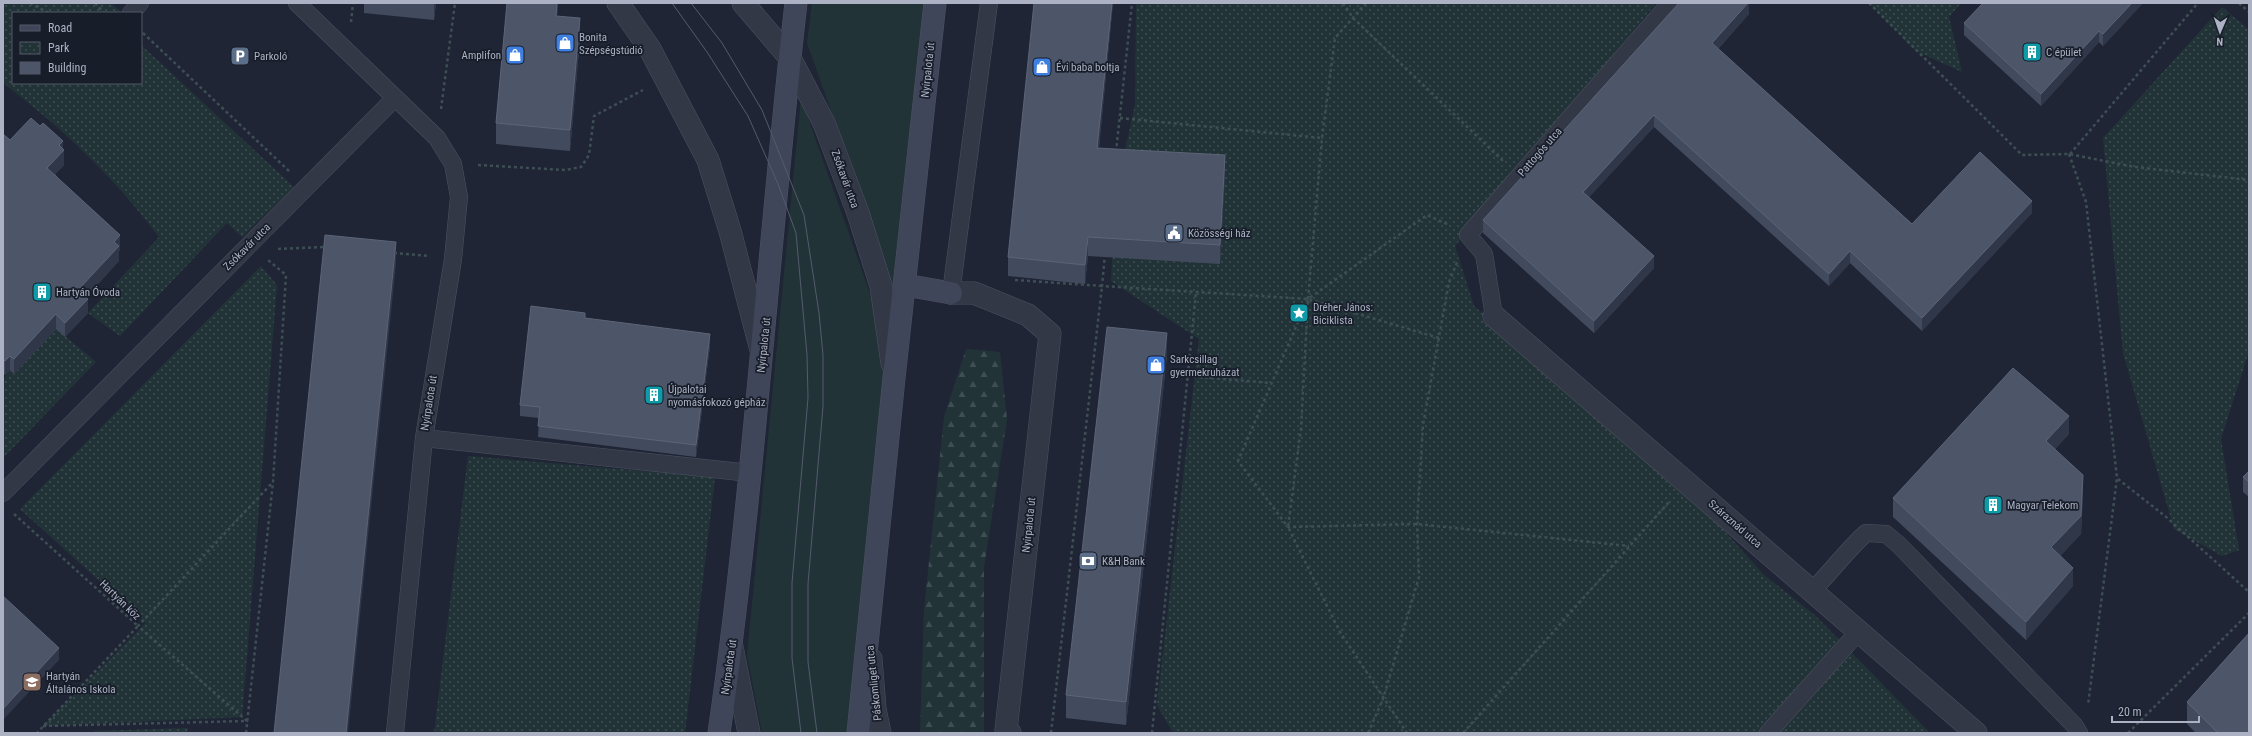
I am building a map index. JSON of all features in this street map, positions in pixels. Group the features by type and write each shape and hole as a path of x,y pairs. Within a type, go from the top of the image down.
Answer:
{"main road":[{"name":"Nyírpalota út","path":"719,733 732,646 763,358 796,3"},
{"name":"Nyírpalota út","path":"858,733 870,634 894,378 935,3"},
{"path":"904,285 951,293"}],"street":[{"path":"618,3 650,49 708,160 730,231 763,358"},
{"name":"Zsókavár utca","path":"743,3 790,58 824,123 858,213 881,286 894,378"},
{"name":"Nyírpalota út","path":"951,293 974,293 1028,315 1050,334 1008,731"},
{"name":"Száraznád utca","path":"1494,316 1976,733"},
{"name":"Páskomliget utca","path":"870,634 875,709 880,733"},
{"path":"732,646 749,733"}],"lane":[{"path":"132,12 140,3"},
{"path":"297,3 395,98"},
{"path":"951,293 989,3"},
{"name":"Pattogós utca","path":"1468,234 1670,3"},
{"name":"Nyírpalota út","path":"395,98 437,138 453,164 459,197 453,259 424,438 395,733"},
{"name":"Zsókavár utca","path":"3,493 253,247 306,188 395,98"},
{"path":"1468,234 1484,254 1494,316"},
{"path":"424,438 750,473"},
{"path":"1812,591 1828,575 1848,549 1866,533 1886,534 1899,545 2074,725 2079,733"},
{"path":"1768,733 1859,631"}],"path":[{"path":"30,3 47,12"},
{"path":"95,3 103,12"},
{"path":"437,138 455,3"},
{"path":"1116,156 1132,3"},
{"path":"1343,3 1353,18 1519,176"},
{"path":"1288,527 1301,428 1308,299 1322,138 1335,38 1366,3"},
{"path":"1869,3 2022,155 2069,154 2135,167 2249,180"},
{"path":"2069,154 2198,3"},
{"path":"2239,3 2249,12"},
{"path":"142,32 306,188"},
{"path":"453,164 565,170 582,167 589,155 594,116 645,88"},
{"path":"1120,118 1322,138"},
{"path":"2069,154 2086,202 2117,478 2088,710"},
{"path":"1368,733 1383,699 1419,578 1417,524 1423,425 1449,282 1468,234 1427,215 1308,299 1238,461 1288,527 1340,632 1383,699 1407,733"},
{"path":"253,247 328,247"},
{"path":"246,733 273,482 286,275 253,247"},
{"path":"1052,733 1106,248"},
{"path":"390,252 453,259"},
{"path":"1010,279 1196,293 1308,299 1439,338"},
{"path":"1152,733 1196,293"},
{"path":"1187,376 1272,383"},
{"path":"2117,478 2165,516 2249,592"},
{"path":"247,721 138,626 273,482"},
{"path":"1462,733 1687,482"},
{"name":"Hartyán köz","path":"9,509 138,626 37,733"},
{"path":"1288,527 1417,524 1629,546"},
{"path":"2128,733 2249,613"},
{"path":"44,726 247,721"}],"green space":[{"path":"3,3 111,3 121,12 12,12 12,84 142,84 142,46 294,187 242,237 227,223 120,336 88,313 159,237 124,194 86,154 46,117 3,83"},
{"path":"812,3 926,3 896,295 807,43"},
{"path":"1136,3 1656,3 1455,246 1474,306 1676,477 1764,575 1816,616 1930,733 1173,733 1157,705 1199,339 1111,281 1116,190 1135,105"},
{"path":"1869,3 1961,3 1949,17 1962,72 1916,51"},
{"path":"2222,7 2249,30 2249,351 2221,439 2239,550 2222,556 2174,529 2123,353 2103,138"},
{"path":"801,98 890,350 848,733 762,733 747,655"},
{"path":"261,266 277,285 242,717 43,726 146,623 20,509"},
{"path":"52,325 96,362 3,458 3,380 10,370 14,374 36,350"},
{"path":"966,349 1000,352 1007,419 984,567 984,733 920,733 924,610 944,417"},
{"path":"468,456 715,477 685,733 434,733"},
{"path":"188,728 187,733 94,733 94,731"}],"building":[{"path":"507,3 557,3 556,16 580,18 570,130 496,123"},
{"path":"1034,3 1112,3 1097,148 1225,155 1220,245 1088,237 1085,265 1008,257"},
{"path":"1679,3 1748,3 1712,43 1912,224 1980,152 2032,201 1922,318 1850,251 1829,274 1654,115 1583,192 1654,256 1594,321 1483,220"},
{"name":"C épület","path":"1983,3 2132,3 2103,34 2099,31 2041,94 1964,23"},
{"path":"31,118 40,126 43,123 63,141 59,145 64,150 47,168 120,235 114,242 119,246 78,290 88,299 65,323 56,314 14,359 10,356 5,361 3,359 3,134 10,140"},
{"path":"325,235 396,242 346,733 274,733"},
{"path":"531,306 585,313 585,318 710,334 696,445 538,426 540,407 520,405"},
{"path":"1107,327 1167,333 1126,702 1066,695"},
{"name":"Magyar Telekom","path":"2013,368 2069,416 2046,441 2083,475 2081,516 2051,547 2073,568 2026,622 1893,498"},
{"path":"2249,471 2249,482 2243,477"},
{"path":"3,596 59,648 3,709"},
{"path":"2249,633 2249,733 2218,733 2187,702"}],"tram line":[{"path":"672,3 707,52 748,116 778,184 796,233 807,355 808,398 792,583 792,658 801,733"},
{"path":"691,3 722,43 762,110 804,215 819,313 823,355 823,406 808,584 808,662 817,733"}],"place":[{"name":"Bonita Szépségstúdió","path":"565,43"},
{"name":"C épület","path":"2032,52"},
{"name":"Amplifon","path":"515,55"},
{"name":"Parkoló","path":"240,56"},
{"name":"Évi baba boltja","path":"1042,67"},
{"name":"Közösségi ház","path":"1174,233"},
{"name":"Hartyán Óvoda","path":"42,292"},
{"name":"Dréher János: Biciklista","path":"1299,313"},
{"name":"Sarkcsillag gyermekruházat","path":"1156,365"},
{"name":"Újpalotai nyomásfokozó gépház","path":"654,395"},
{"name":"Magyar Telekom","path":"1993,505"},
{"name":"K&H Bank","path":"1088,561"},
{"name":"Hartyán Általános Iskola","path":"32,682"}]}
